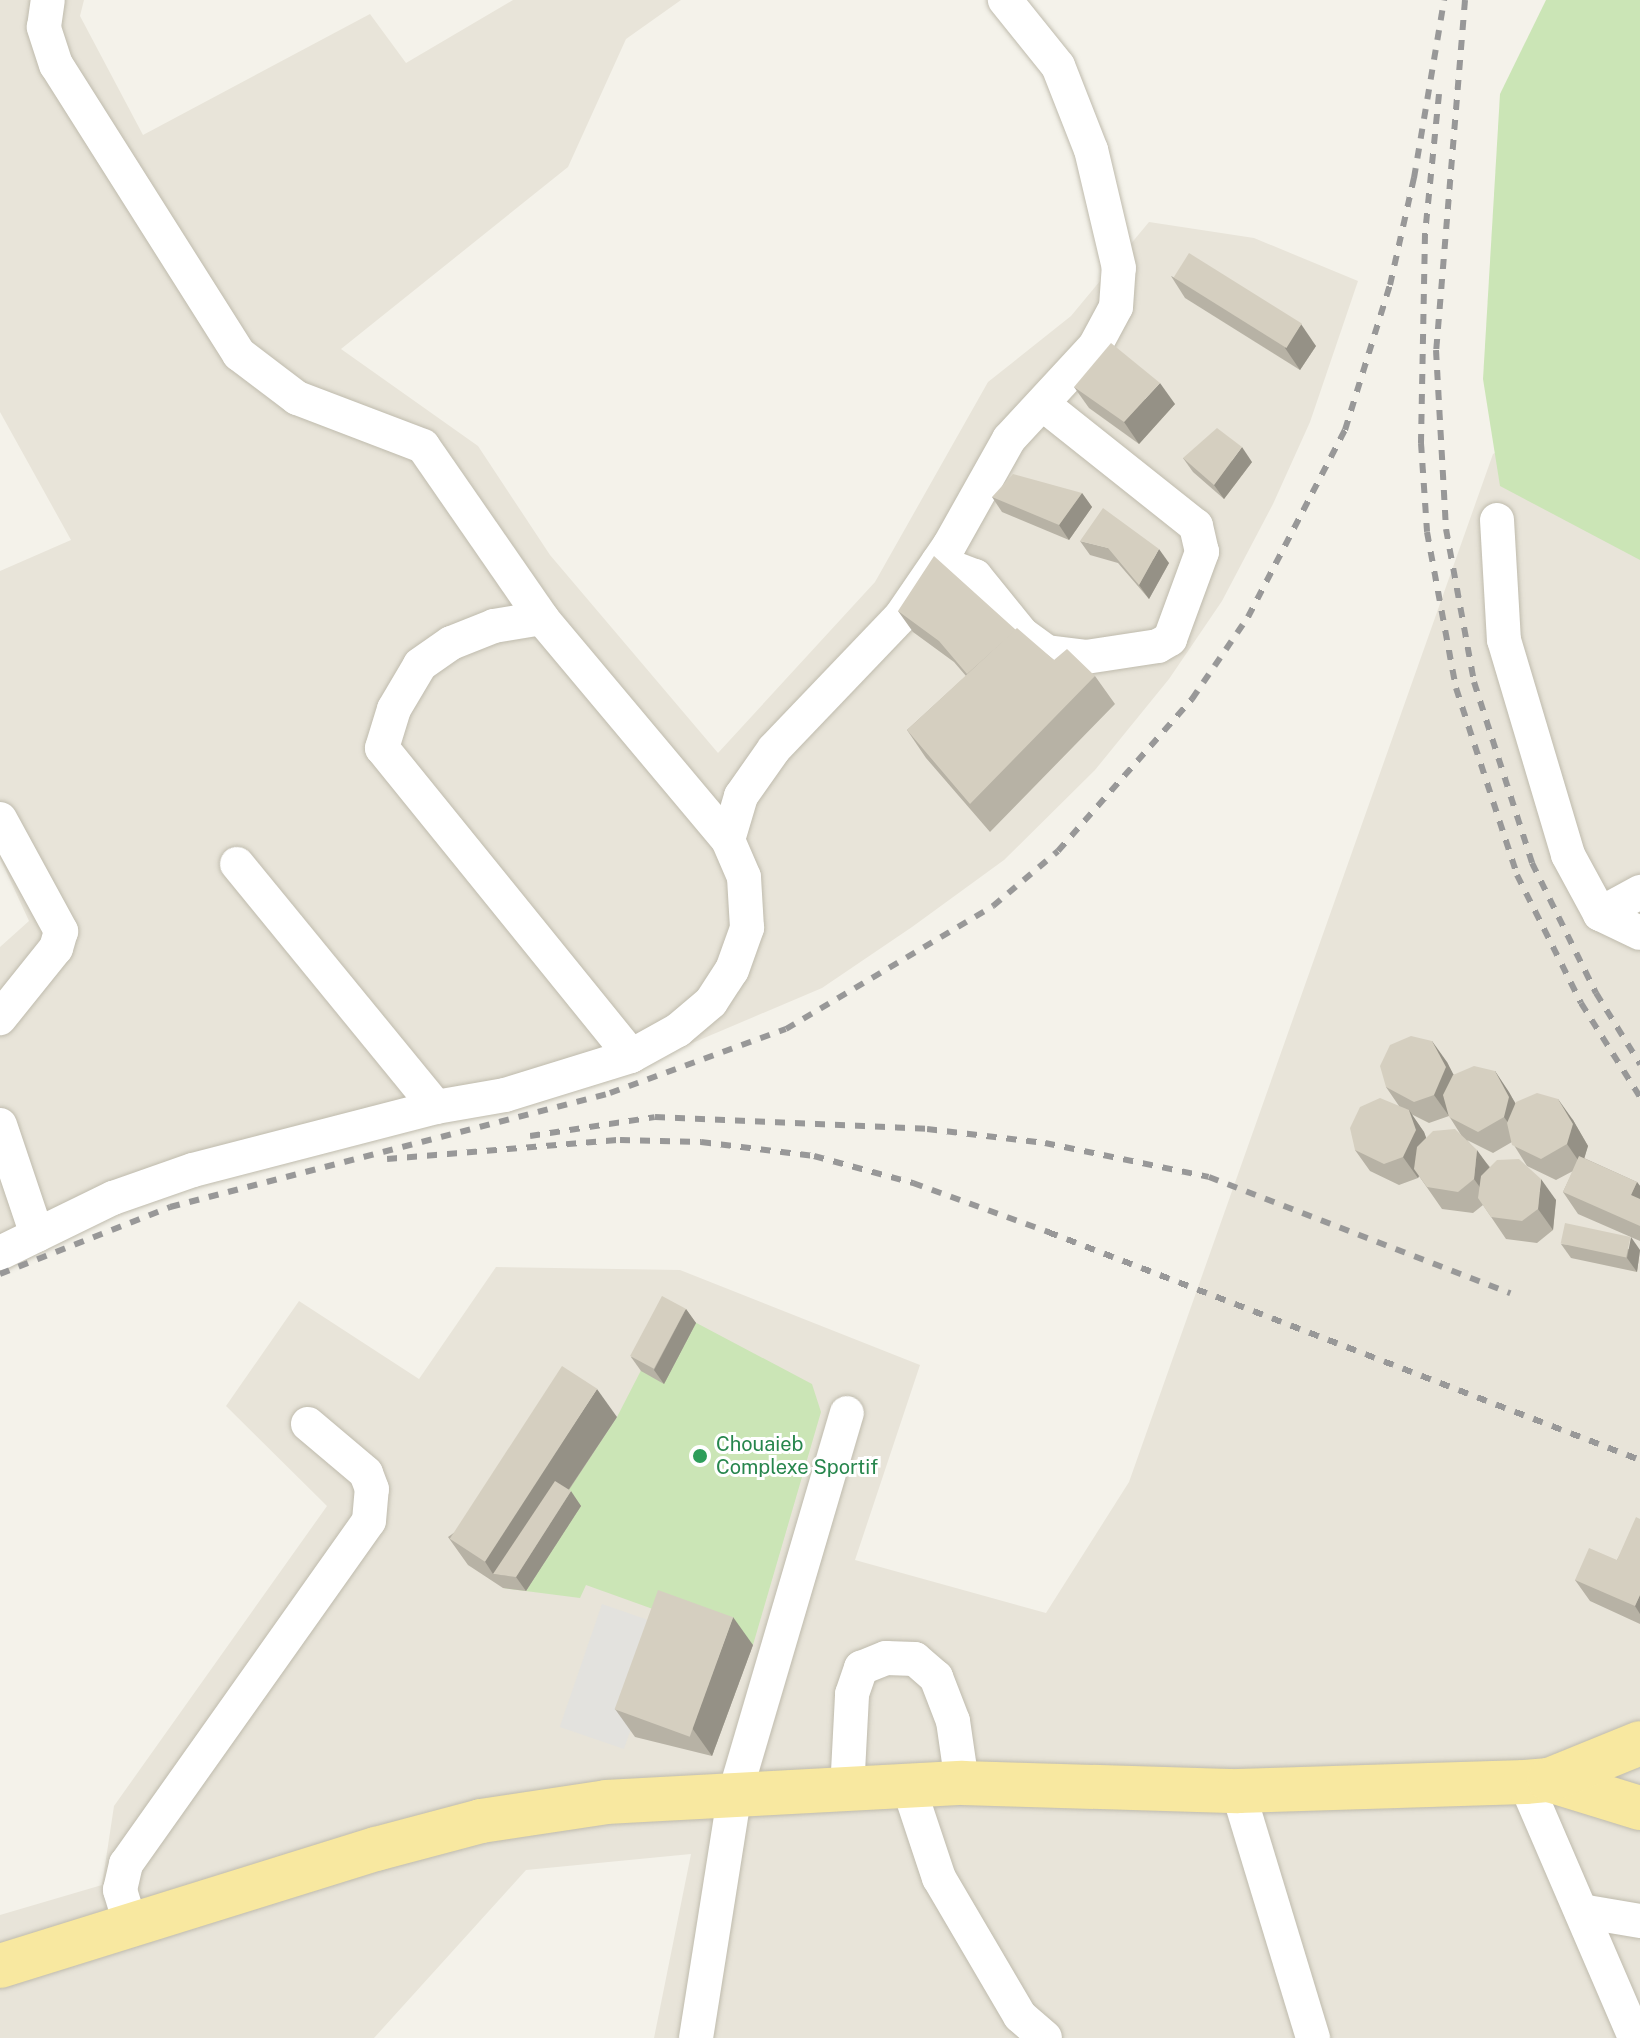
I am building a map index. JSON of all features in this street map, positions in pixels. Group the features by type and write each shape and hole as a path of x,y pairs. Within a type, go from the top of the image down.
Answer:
{"main road":[{"path":"1537,1781 1640,1743"},
{"path":"1640,1754 1636,1769 1640,1794"},
{"path":"0,1966 481,1821 606,1802 962,1783 1238,1791 1537,1781 1640,1808"}],"street":[{"path":"728,840 741,796 774,749 901,616 938,562 1009,439 1044,405 1095,346 1116,307 1119,268 1091,150 1071,97 1041,41 1005,0"},
{"path":"0,1253 113,1198 193,1170 436,1107 505,1095 631,1056 689,1021 711,1002 732,970 747,928 744,877 728,840 542,618 423,446 297,398 239,354 56,65 44,5"},
{"path":"938,562 975,576 1022,634 1047,652 1086,657 1158,646 1170,639 1202,552 1196,526 1044,405"},
{"path":"1497,520 1504,640 1568,855 1600,914 1640,933"},
{"path":"542,618 494,626 451,643 420,665 394,709 382,748 631,1056"},
{"path":"0,819 61,931 56,948 0,1018"},
{"path":"237,864 436,1107"},
{"path":"1600,914 1640,892"},
{"path":"0,1125 37,1235"},
{"path":"696,2038 735,1793 847,1413"},
{"path":"131,1926 120,1890 126,1864 369,1521 372,1489 366,1473 308,1424"},
{"path":"847,1791 852,1694 861,1668 886,1658 915,1659 936,1677 953,1721 962,1783"},
{"path":"1537,1781 1581,1911 1635,2038"},
{"path":"909,1788 939,1878 1026,2031"},
{"path":"1238,1791 1313,2038"},
{"path":"1581,1911 1640,1921"}],"shaded area":[{"path":"0,0 84,0 80,16 143,135 370,14 406,63 513,0 681,0 626,39 568,167 341,349 478,446 550,555 718,753 875,582 988,382 1071,316 1149,222 1254,238 1358,281 1310,422 1273,504 1222,601 1169,679 1095,770 1004,860 912,927 822,988 624,1072 149,1198 0,1264 0,947 29,921 0,858 0,571 71,540 0,412"},
{"path":"1640,366 1640,2038 654,2038 691,1854 526,1870 374,2038 0,2038 0,1915 102,1885 114,1806 327,1506 226,1406 299,1301 419,1379 496,1267 680,1270 920,1365 855,1560 1046,1613 1129,1482 1493,454"},
{"path":"602,1604 666,1626 624,1749 560,1727"}],"green space":[{"path":"1546,0 1640,0 1640,560 1500,486 1483,379 1500,94"},
{"name":"Chouaieb Complexe Sportif","path":"672,1310 812,1384 821,1412 753,1645 586,1585 580,1598 503,1588 617,1417"}],"building":[{"path":"1189,253 1302,323 1286,348 1174,278"},
{"path":"1111,343 1160,383 1124,422 1074,387"},
{"path":"1217,428 1242,447 1214,485 1183,458"},
{"path":"1013,474 1082,493 1059,525 992,497"},
{"path":"1103,508 1159,549 1139,585 1108,548 1080,541"},
{"path":"934,556 1016,630 967,674 939,641 898,611"},
{"path":"1017,628 1054,660 1067,649 1095,676 970,804 907,730"},
{"path":"1411,1036 1432,1041 1446,1067 1434,1095 1414,1102 1386,1087 1380,1066 1390,1045"},
{"path":"1474,1066 1495,1071 1509,1097 1504,1117 1478,1132 1449,1117 1443,1095 1453,1075"},
{"path":"1537,1093 1558,1099 1573,1124 1567,1144 1541,1159 1512,1145 1507,1123 1516,1102"},
{"path":"1380,1098 1409,1110 1416,1130 1403,1157 1384,1164 1355,1150 1350,1128 1360,1107"},
{"path":"1455,1129 1477,1150 1474,1179 1458,1192 1427,1187 1414,1169 1417,1147 1433,1131"},
{"path":"1579,1156 1637,1182 1631,1195 1640,1199 1640,1226 1563,1192"},
{"path":"1519,1159 1541,1179 1538,1209 1522,1221 1491,1217 1478,1198 1481,1176 1497,1160"},
{"path":"1565,1223 1631,1237 1626,1257 1561,1244"},
{"path":"662,1296 686,1309 654,1369 630,1356"},
{"path":"562,1366 597,1389 485,1562 450,1539"},
{"path":"555,1481 571,1491 516,1577 493,1574"},
{"path":"1636,1517 1640,1519 1640,1595 1635,1606 1575,1580 1589,1548 1617,1560"},
{"path":"658,1590 733,1617 690,1737 615,1709"}],"railway":[{"path":"0,1274 170,1207 610,1093 786,1029 993,906 1058,851 1192,699 1248,617 1345,430 1390,285 1414,178 1444,0"},
{"path":"1465,0 1436,350 1446,529 1474,682 1532,863 1596,993 1640,1064"},
{"path":"1439,94 1425,234 1421,443 1427,532 1456,688 1517,875 1581,1003 1640,1097"},
{"path":"530,1136 655,1117 927,1129 1045,1143 1209,1177 1510,1293"},
{"path":"387,1159 620,1140 701,1142 814,1156 913,1183 1048,1232 1640,1460"}],"place":[{"name":"Chouaieb Complexe Sportif","path":"700,1456"}]}
